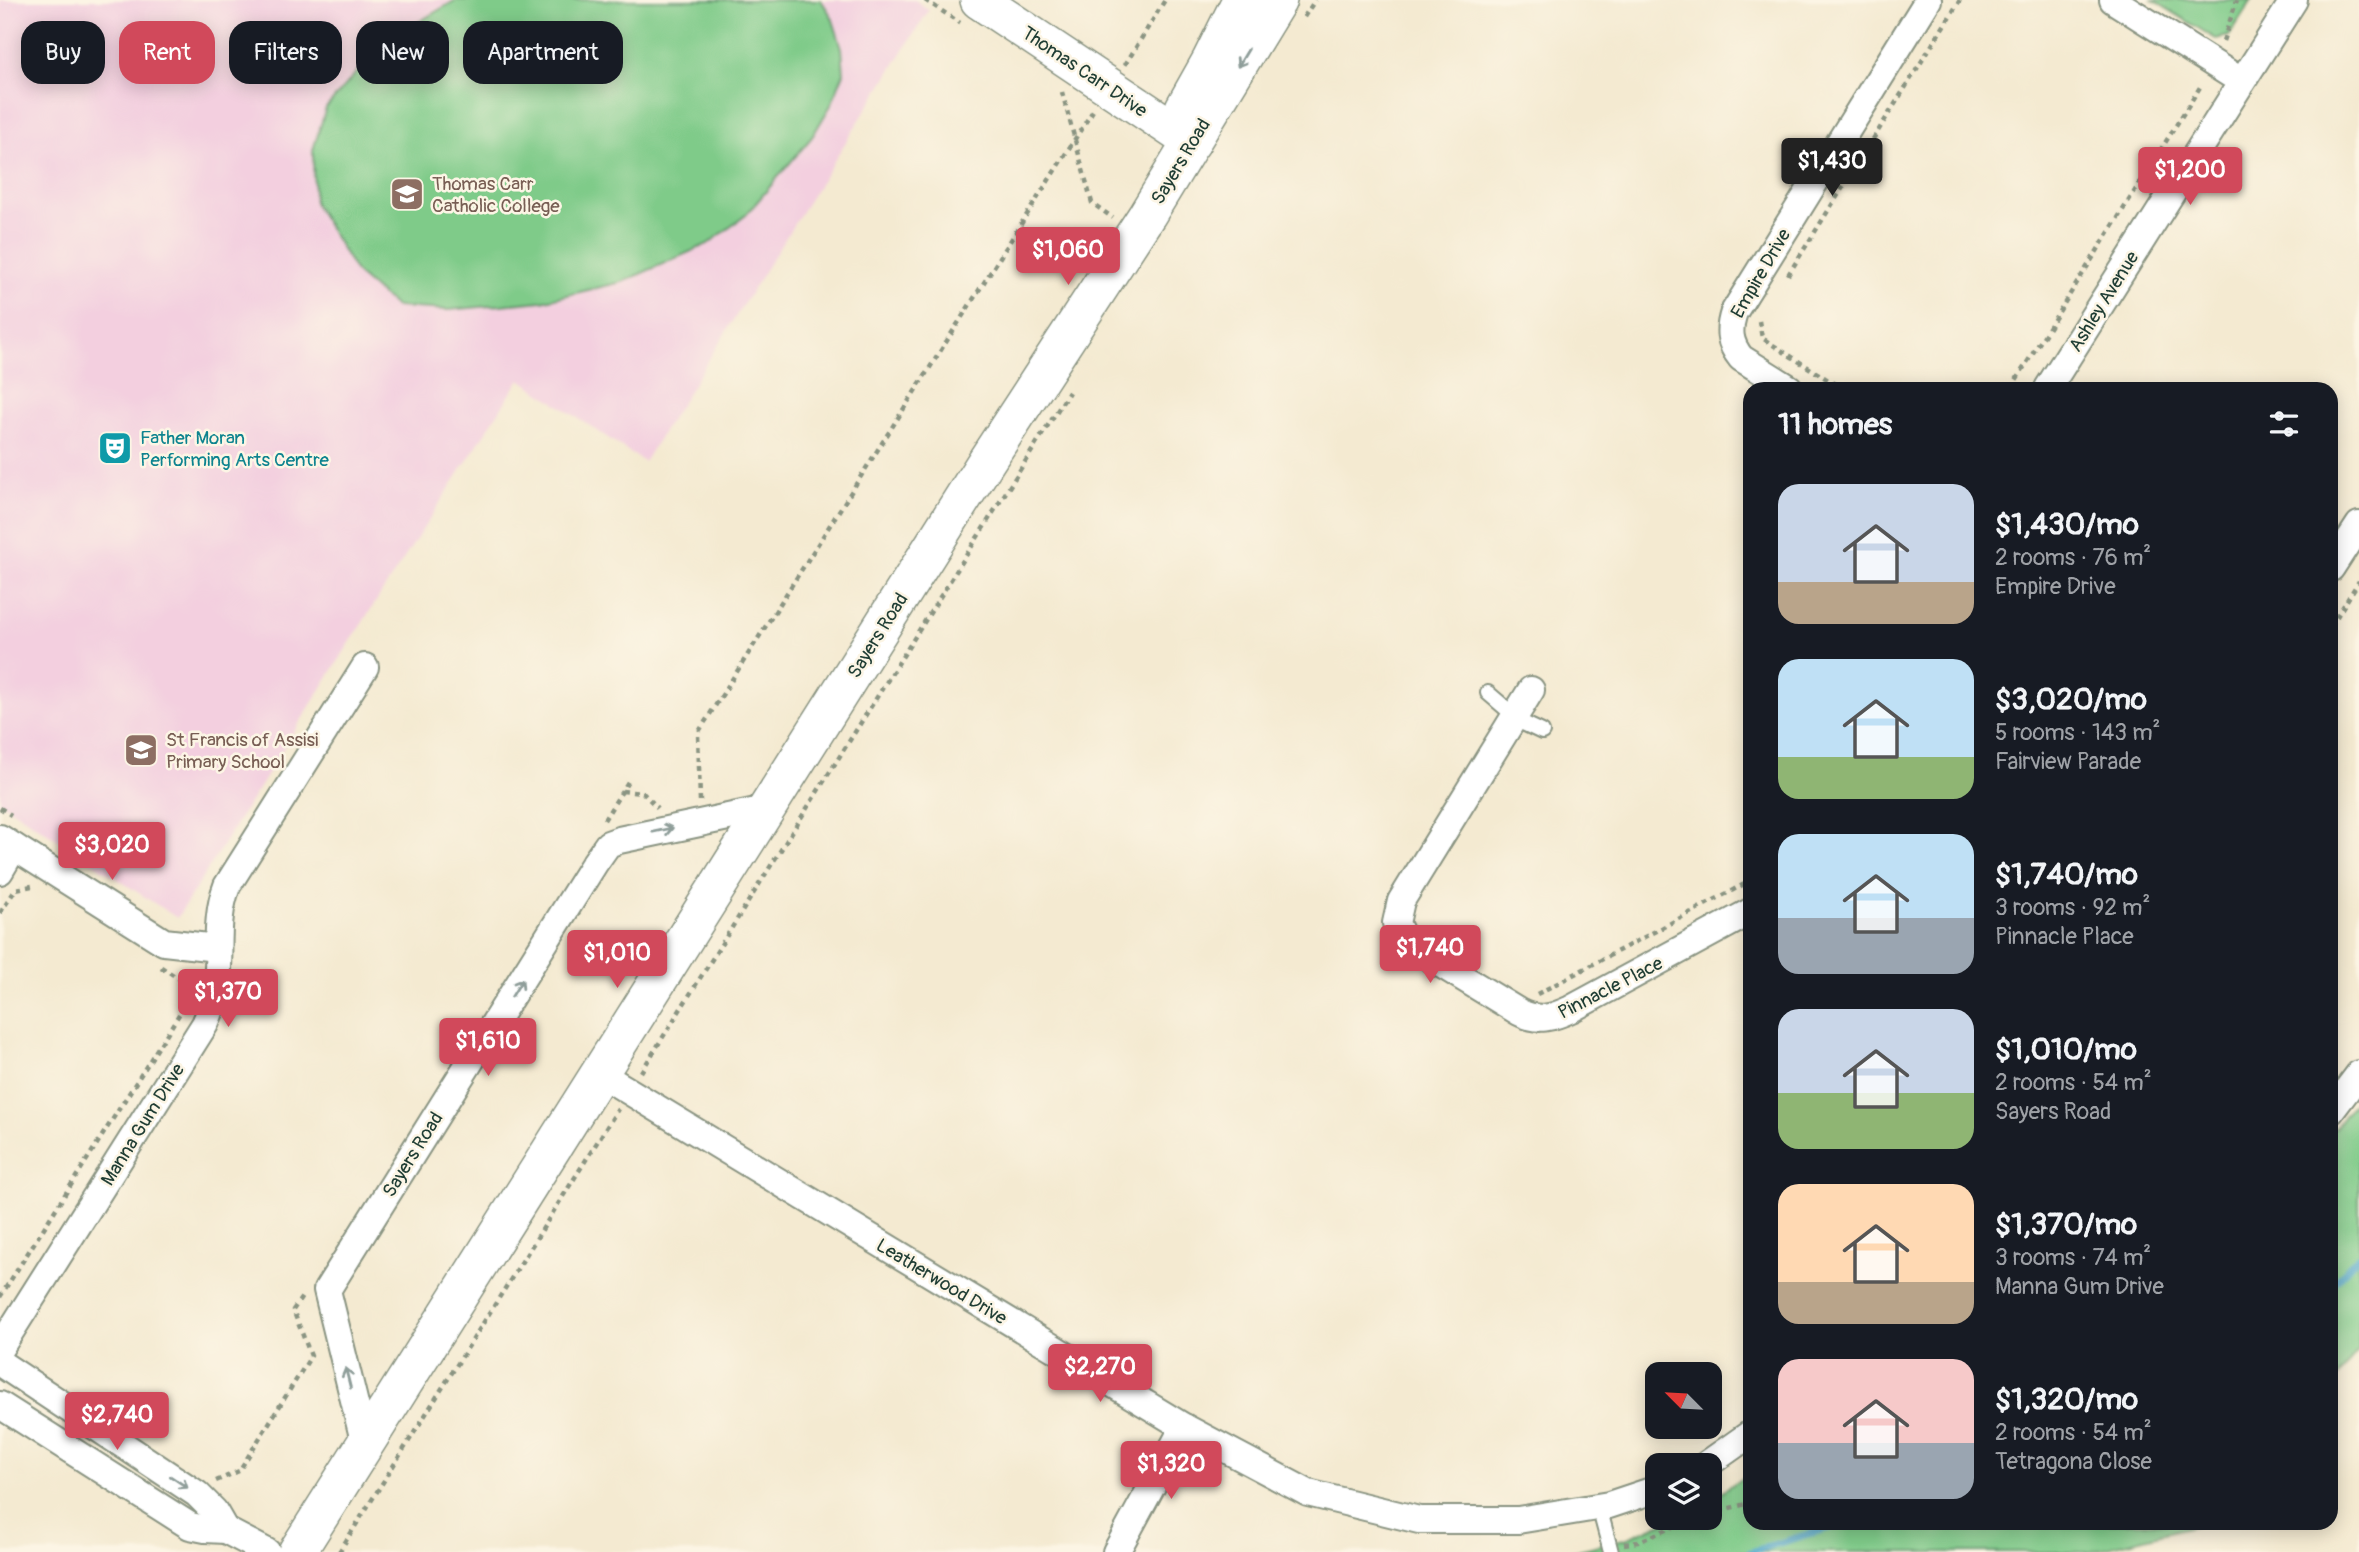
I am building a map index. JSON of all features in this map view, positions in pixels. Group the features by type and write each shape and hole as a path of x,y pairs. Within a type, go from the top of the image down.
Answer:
{"main road":[{"name":"Thomas Carr Drive","path":"979,0 1182,135"},
{"name":"Sayers Road","path":"296,1552 365,1445 614,1082 766,809 987,460 1094,300 1182,135 1211,60 1241,0"},
{"name":"Sayers Road","path":"987,460 1117,221 1182,135 1289,12"}],"street":[{"name":"Empire Drive","path":"1779,382 1741,358 1737,352 1729,332 1734,312 1928,0"},
{"path":"2113,0 2241,81"},
{"name":"Ashley Avenue","path":"2052,382 2294,0"},
{"path":"2338,557 2359,524"},
{"name":"Manna Gum Drive","path":"0,1348 205,1024 216,988 220,905 227,887 365,667"},
{"name":"Pinnacle Place","path":"1531,690 1513,715 1401,901 1396,923 1399,933 1411,946 1519,1012 1532,1018 1548,1018 1571,1009 1743,916"},
{"name":"Sayers Road","path":"365,1445 327,1290 594,864 608,844 618,840 766,809"},
{"path":"0,871 7,843 164,942 217,948"},
{"path":"2338,1102 2359,1074"},
{"name":"Leatherwood Drive","path":"614,1082 1184,1427 1308,1493 1419,1520 1518,1521 1600,1507 1645,1493"},
{"path":"0,1363 197,1494 214,1511 225,1530"},
{"path":"0,1405 190,1526 225,1530 267,1552"},
{"path":"1116,1552 1184,1427"},
{"path":"1722,1454 1743,1439"}],"lane":[{"path":"1488,693 1513,715 1542,732"},
{"path":"1600,1507 1610,1549"}],"path":[{"path":"1289,12 1315,0"},
{"path":"1787,277 1960,0"},
{"path":"2015,382 2214,64 2237,0"},
{"path":"1062,91 1092,203 1117,221"},
{"path":"690,803 700,801 698,733 1074,139"},
{"path":"1765,312 1758,323 1762,338 1832,382"},
{"path":"339,1552 614,1082 1074,384"},
{"path":"2338,615 2359,582"},
{"path":"622,791 643,793 659,809 669,807"},
{"path":"1525,987 1537,994 1743,885"},
{"path":"0,1297 190,995 192,987"},
{"path":"1722,1510 1743,1505"},
{"path":"1610,1549 1638,1542 1665,1530"}],"shaded area":[{"name":"Thomas Carr Catholic College","path":"0,0 915,0 929,10 644,462 520,379 177,918 0,802"}],"green space":[{"path":"456,0 821,0 832,17 842,48 844,73 831,105 812,137 746,215 708,244 622,282 542,301 449,310 396,307 357,274 314,203 313,150 326,108 356,73 356,84 449,84 449,21 420,21"},
{"path":"2153,0 2252,0 2229,36 2216,39"},
{"path":"2359,1096 2359,1349 2338,1378 2338,1124"},
{"path":"1743,1478 1743,1530 2176,1530 2089,1552 1571,1552 1628,1538 1646,1530 1722,1530 1722,1491"}],"waterway":[{"path":"2338,1278 2359,1256"},
{"path":"1750,1552 1822,1530"}],"place":[{"name":"Thomas Carr Catholic College","path":"407,194"},
{"name":"Father Moran Performing Arts Centre","path":"115,448"},
{"name":"St Francis of Assisi Primary School","path":"141,750"}]}
